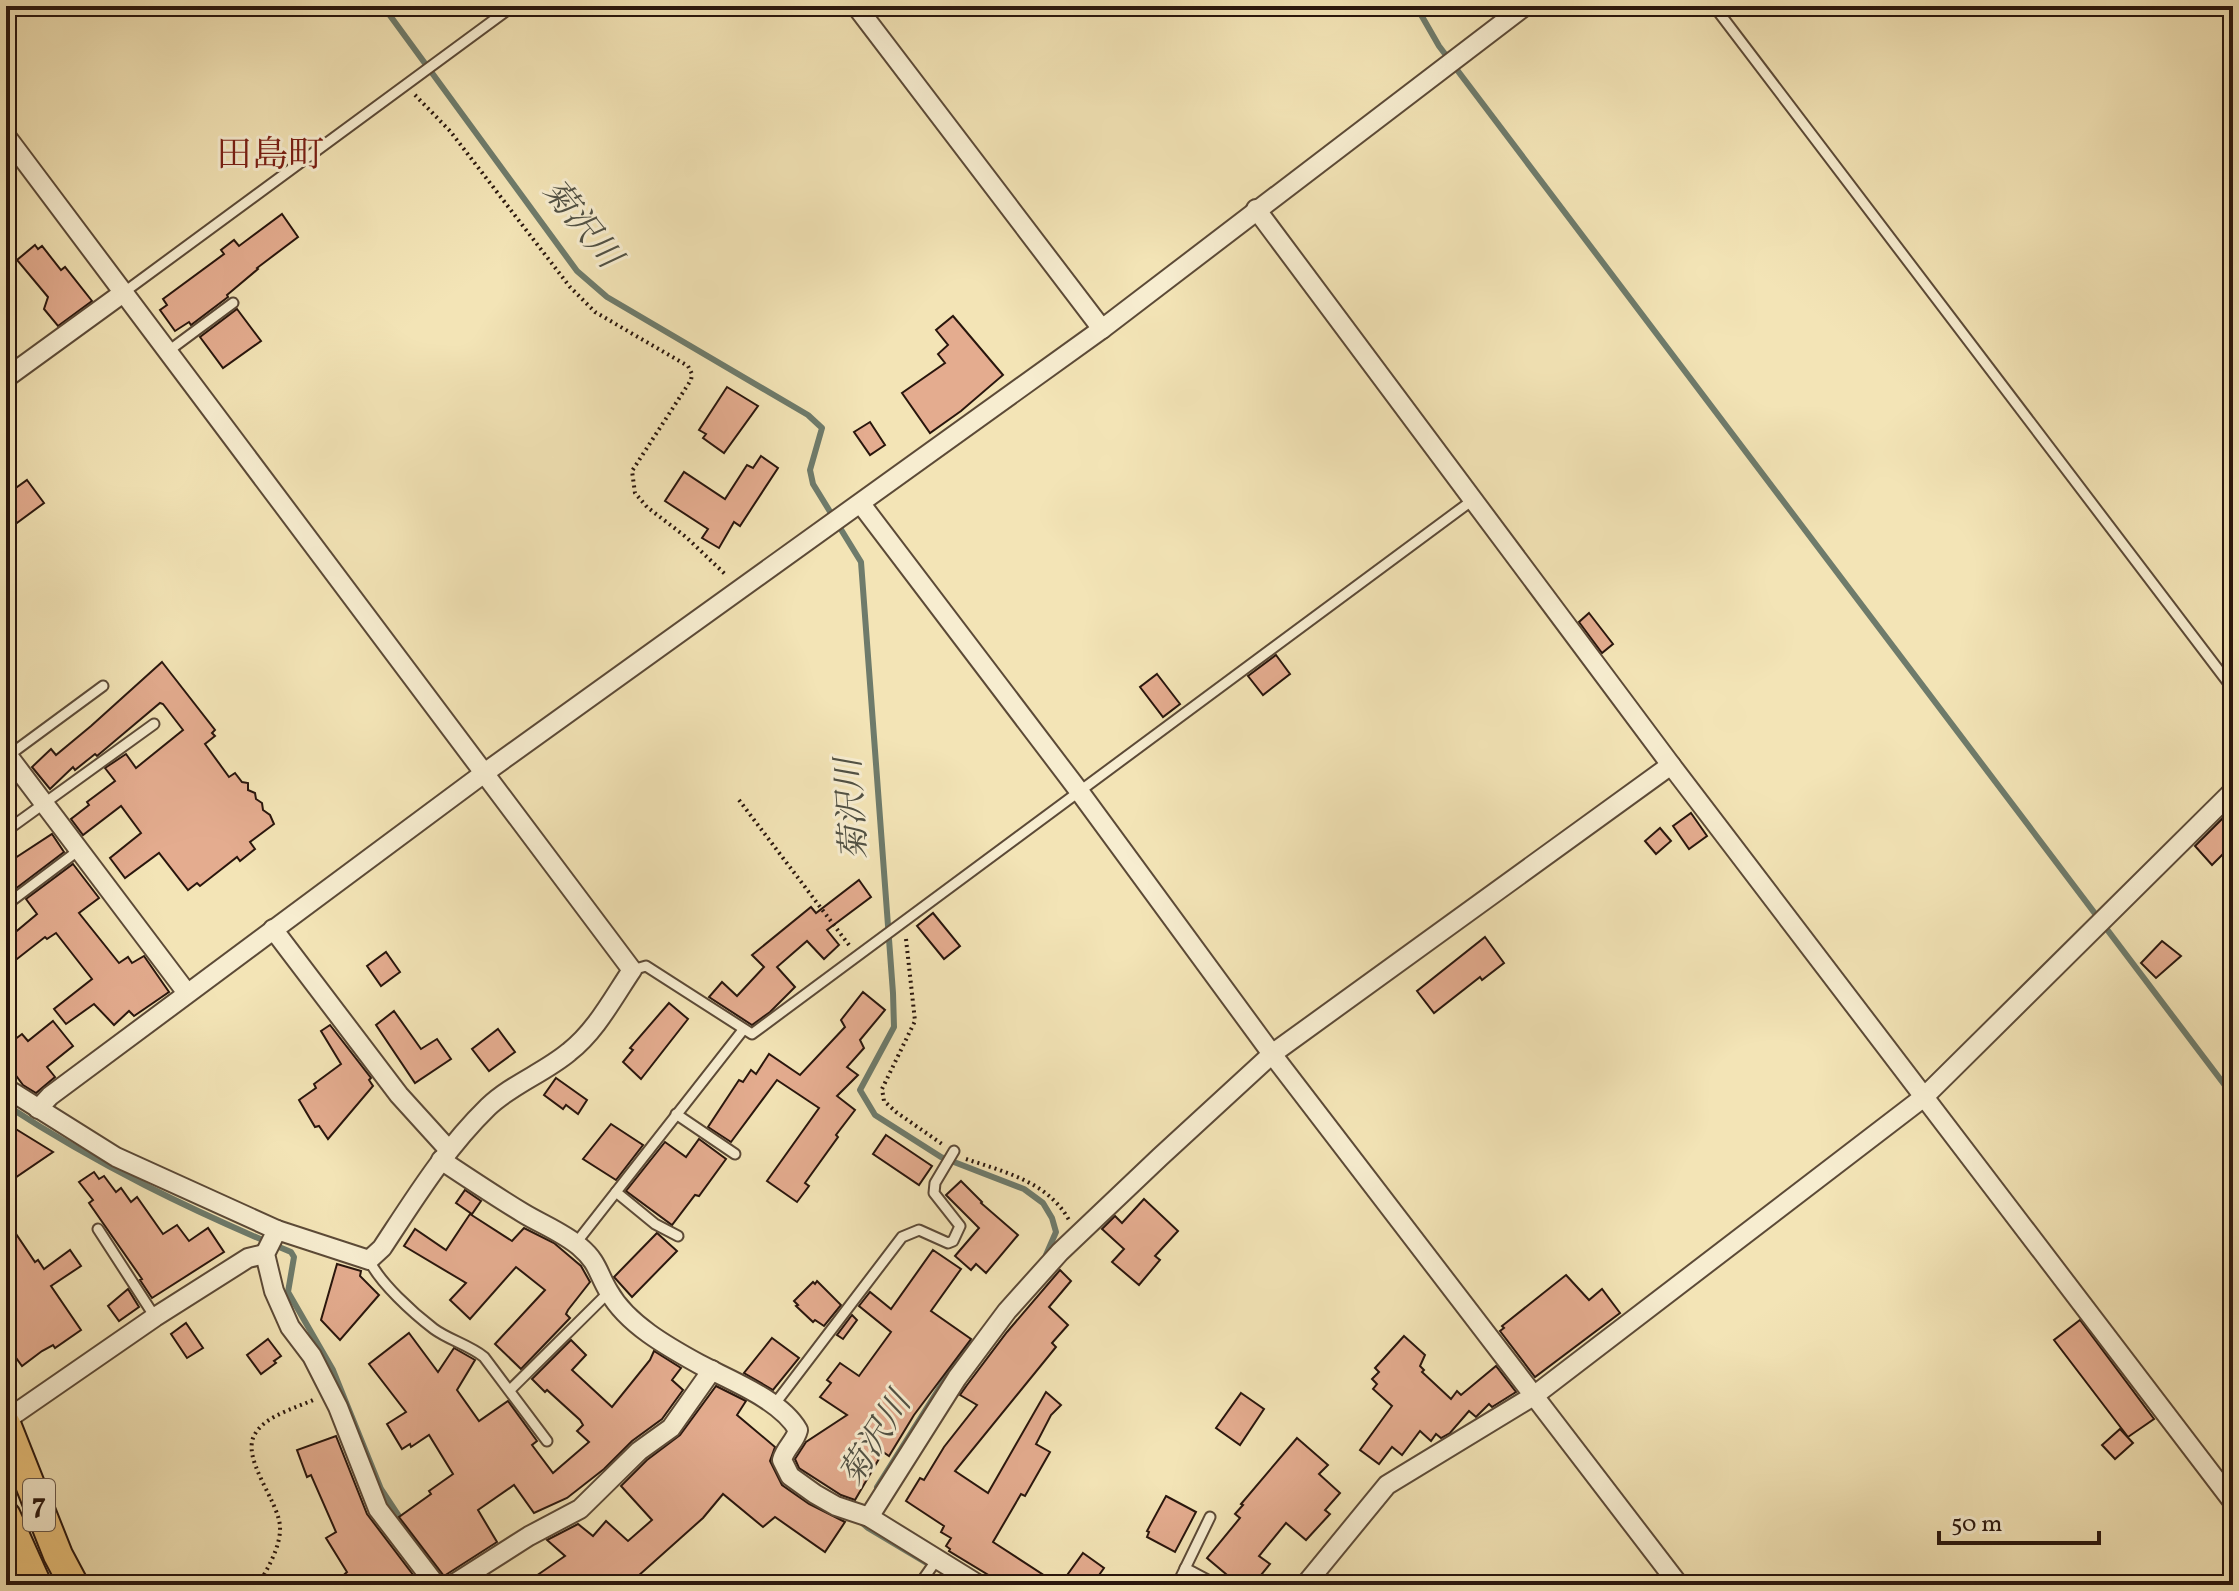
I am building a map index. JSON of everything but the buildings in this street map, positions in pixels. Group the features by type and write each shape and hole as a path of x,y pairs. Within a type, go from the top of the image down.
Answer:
{"main road":[{"name":"7","path":"6,1422 58,1555 74,1585"},
{"name":"7","path":"6,1516 37,1585"}],"street":[{"path":"856,6 1102,329"},
{"path":"38,1109 50,1096 483,774 1102,329 1525,6"},
{"path":"6,136 632,970 593,1028 569,1052 519,1082 491,1104 444,1154 382,1248 369,1260 277,1230 116,1157 6,1088"},
{"path":"1256,209 1671,765 2233,1502"},
{"path":"6,378 123,293"},
{"path":"861,504 1079,791 1272,1054 1679,1585"},
{"path":"7,755 187,993"},
{"path":"869,1517 957,1378 1007,1311 1078,1236 1160,1157 1272,1054 1671,765"},
{"path":"1306,1584 1387,1485 1535,1395 1924,1097 2233,791"},
{"path":"273,929 444,1154 523,1213 576,1243 593,1259 609,1292 626,1314 647,1331 774,1405 798,1430 796,1439 785,1451 782,1460 790,1476 836,1506 869,1517 979,1585"},
{"path":"277,1230 265,1254 274,1291 290,1327 312,1356 330,1392 378,1509 436,1585"},
{"path":"6,1422 155,1317 248,1258 265,1254"},
{"path":"452,1585 529,1536 580,1509 639,1451 671,1428 712,1370"}],"lane":[{"path":"123,293 513,6"},
{"path":"1714,6 2233,689"},
{"path":"167,352 233,303"},
{"path":"632,970 646,966 752,1034 1474,499"},
{"path":"7,755 103,686"},
{"path":"6,831 154,724"},
{"path":"6,905 79,850"},
{"path":"576,1243 743,1030"},
{"path":"676,1114 735,1154"},
{"path":"774,1405 902,1237 919,1230 948,1243 958,1235 960,1226 934,1193 935,1183 954,1151"},
{"path":"616,1192 655,1224 678,1236"},
{"path":"98,1229 155,1317"},
{"path":"369,1260 376,1274 436,1331 484,1357 547,1441"},
{"path":"510,1390 609,1292"},
{"path":"1177,1585 1210,1517"},
{"path":"919,1585 938,1558"},
{"path":"1185,1568 1217,1585"},
{"path":"2220,1585 2233,1575"},
{"path":"682,1585 689,1581 702,1585"}],"path":[{"path":"405,85 450,131 586,304 610,322 688,366 691,380 632,471 632,485 647,507 686,537 738,589"},
{"path":"739,800 857,955"},
{"path":"904,921 915,1021 885,1079 882,1089 884,1101 911,1125 964,1158 1038,1186 1064,1211 1078,1236"},
{"path":"258,1585 280,1528 254,1460 252,1442 255,1432 280,1415 330,1392"}],"waterway":[{"name":"菊沢川","path":"383,6 577,271 607,297 808,415 822,428 810,470 813,484 861,562 893,993 894,1027 860,1090 875,1115 941,1157 1024,1189 1043,1203 1056,1232 1046,1255"},
{"path":"1416,6 1439,46 2233,1096"},
{"path":"6,1105 145,1185 291,1252 294,1257 288,1292 333,1370 381,1489 449,1585"},
{"name":"菊沢川","path":"877,1487 952,1368 972,1343"},
{"name":"菊沢川","path":"860,1521 935,1568"}],"district":[{"name":"田島町","path":"270,157"}]}
